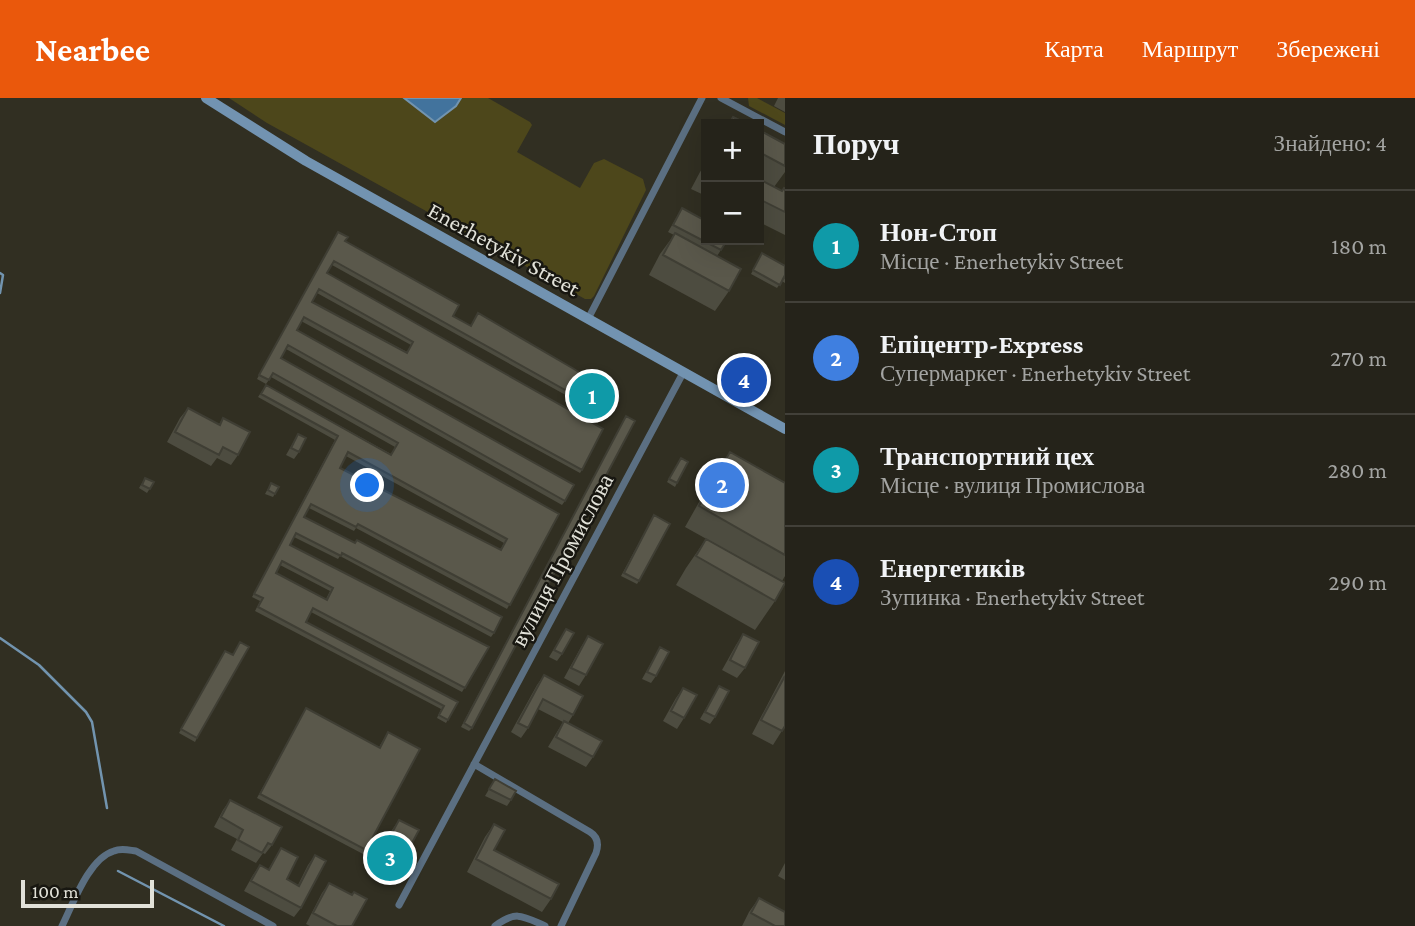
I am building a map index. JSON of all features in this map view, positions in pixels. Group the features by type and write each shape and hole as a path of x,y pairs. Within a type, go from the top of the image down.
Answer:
{"main road":[{"name":"Enerhetykiv Street","path":"206,98 306,161 785,429"}],"street":[{"path":"588,319 702,98"},
{"path":"721,98 785,132"},
{"name":"вулиця Промислова","path":"399,905 683,373"},
{"path":"474,764 596,837 596,853 561,926"},
{"path":"62,926 89,873 100,858 124,849 136,851 274,926"},
{"path":"495,926 515,915 545,926"}],"shaded area":[{"path":"229,98 404,98 435,121 456,106 461,98 488,98 532,125 517,152 580,188 594,163 604,159 643,179 646,190 594,296 585,299 267,123"},
{"path":"748,98 757,98 785,113 785,125 749,106"}],"water":[{"path":"404,98 461,98 456,106 435,122"}],"building":[{"path":"764,133 785,144 785,166 764,155"},
{"path":"764,182 782,191 785,189 785,212 764,202"},
{"path":"682,208 701,218 701,240 673,225"},
{"path":"338,232 348,237 345,241 459,305 453,316 471,326 478,313 619,398 610,415 334,261 327,273 603,429 582,470 304,317 297,330 574,485 565,501 288,345 281,358 559,514 510,605 358,524 356,527 311,504 304,517 355,543 357,540 502,617 494,633 342,553 341,556 296,533 290,545 489,647 465,688 313,608 306,622 458,702 448,720 439,715 444,706 258,607 263,598 254,594 338,436 261,394 266,385 391,455 398,443 273,373 269,380 259,375","holes":["319,289 413,342 407,353 312,302","348,452 507,539 501,550 340,468","282,561 333,588 327,600 276,573"]},
{"path":"675,233 741,269 729,291 663,255"},
{"path":"711,245 724,245 721,250"},
{"path":"762,253 785,266 785,278 780,285 753,270"},
{"path":"188,408 220,425 223,418 250,432 238,455 223,447 219,455 175,432"},
{"path":"626,416 635,421 472,728 464,723"},
{"path":"298,434 306,438 299,452 291,448"},
{"path":"730,452 785,483 785,555 699,506"},
{"path":"681,458 688,462 677,483 669,479"},
{"path":"145,478 154,482 150,489 142,485"},
{"path":"271,483 279,487 275,494 268,490"},
{"path":"654,515 670,524 639,581 624,573"},
{"path":"706,539 785,583 775,601 696,556"},
{"path":"566,629 574,633 562,654 554,650"},
{"path":"743,634 759,642 745,668 730,660"},
{"path":"588,636 603,644 586,675 571,668"},
{"path":"240,642 249,647 197,738 181,729 225,651 233,655"},
{"path":"660,647 669,652 656,676 647,672"},
{"path":"544,675 583,696 573,715 543,699 528,728 518,723"},
{"path":"785,676 785,726 782,731 761,720"},
{"path":"719,686 729,691 715,717 705,712"},
{"path":"683,688 697,695 684,718 671,711"},
{"path":"306,708 380,748 388,732 420,749 366,850 260,794"},
{"path":"564,721 602,741 593,757 556,737"},
{"path":"495,779 516,791 511,800 489,789"},
{"path":"230,800 282,827 272,845 268,843 262,853 238,840 243,830 221,817"},
{"path":"399,820 419,830 395,875 375,864"},
{"path":"494,824 505,830 494,850 559,884 551,899 476,859"},
{"path":"281,848 298,857 287,879 299,886 315,855 326,861 301,908 251,881 260,865 269,870"},
{"path":"329,883 352,895 354,892 367,899 352,926 337,926 313,913"},
{"path":"759,898 785,912 785,926 775,926 751,913"}],"waterway":[{"path":"0,273 3,275 0,293"},
{"path":"0,638 39,665 86,712 92,722 107,808"},
{"path":"118,871 224,926"}],"place":[{"name":"Енергетиків","path":"744,380"},
{"name":"Нон-Стоп","path":"592,396"},
{"name":"Епіцентр-Express","path":"722,485"},
{"name":"Транспортний цех","path":"390,858"}]}
